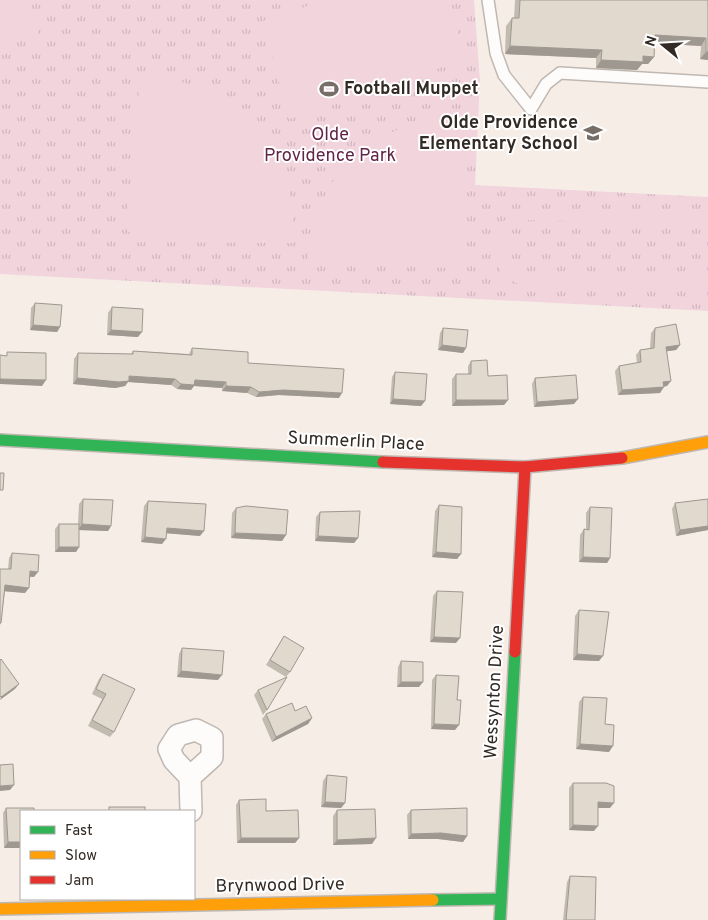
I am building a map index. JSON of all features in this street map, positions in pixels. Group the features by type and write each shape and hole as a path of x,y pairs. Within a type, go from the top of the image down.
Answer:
{"street":[{"name":"Summerlin Place","path":"0,440 439,465 525,467 623,458 708,442"},
{"name":"Wessynton Drive","path":"500,920 525,467"},
{"path":"190,777 191,810"},
{"name":"Brynwood Drive","path":"0,909 192,902 501,899"}],"lane":[{"path":"488,0 496,53 504,75 531,109 546,84 560,73 708,82"}],"green space":[{"name":"Olde Providence Park","path":"0,0 474,0 480,81 475,185 708,197 708,311 0,274"},
{"path":"0,0 30,0 39,35 0,36"},
{"name":"Football Muppet","path":"325,0 448,0 466,59 289,119 263,21"},
{"path":"140,79 170,79 202,89 226,102 247,119 265,139 278,161 287,187 293,214 293,243 140,242 126,229"},
{"path":"468,115 461,262 452,268 308,262 316,216 336,177 350,161 366,147 386,135 417,122 434,117"},
{"path":"526,210 708,212 708,224 526,220 514,226 505,244 509,263 525,275 708,278 708,290 524,286 510,279 500,270 494,259 492,246 501,224 512,215"}],"building":[{"name":"Olde Providence Elementary School","path":"520,0 708,0 708,52 706,52 706,38 655,35 654,57 643,56 643,62 601,60 602,50 510,46 512,18 519,18"},
{"path":"35,303 62,305 60,327 33,325"},
{"path":"112,307 143,309 142,332 111,330"},
{"path":"676,324 680,345 666,347 671,381 663,382 664,387 622,390 619,366 641,362 640,350 654,348 655,328"},
{"path":"443,328 468,330 466,348 442,345"},
{"path":"192,348 248,352 248,363 344,369 342,393 283,390 259,392 251,387 226,386 226,382 195,380 194,385 181,384 175,379 129,376 129,381 119,382 77,378 78,353 133,354 133,351 192,355"},
{"path":"7,352 46,353 46,380 0,379 0,355 7,356"},
{"path":"487,360 488,376 507,375 508,400 456,400 456,374 471,374 471,361"},
{"path":"395,372 427,374 425,401 393,399"},
{"path":"576,375 578,399 537,402 535,378"},
{"path":"0,473 4,473 3,490 0,490"},
{"path":"83,499 113,500 111,526 82,524"},
{"path":"708,499 708,526 680,530 675,503"},
{"path":"148,501 206,504 204,531 167,528 166,539 145,537"},
{"path":"439,505 462,507 461,554 436,552"},
{"path":"246,506 288,510 286,535 235,533 236,508"},
{"path":"590,507 612,508 610,558 583,557 584,529 589,530"},
{"path":"360,511 358,538 318,536 320,512"},
{"path":"59,524 79,524 79,547 59,547"},
{"path":"12,553 39,555 38,572 30,571 29,588 5,585 0,623 0,569 11,569"},
{"path":"437,591 463,592 460,638 434,637"},
{"path":"579,610 609,612 603,656 577,654"},
{"path":"284,636 304,648 290,672 270,660"},
{"path":"182,648 224,651 222,675 181,671"},
{"path":"0,660 19,684 1,697"},
{"path":"401,661 423,662 423,682 401,682"},
{"path":"103,674 135,689 114,732 92,720 106,694 96,689"},
{"path":"436,675 459,676 457,700 461,700 459,725 434,724"},
{"path":"287,677 267,710 258,690"},
{"path":"583,697 607,698 605,724 614,725 613,746 580,744"},
{"path":"292,703 295,711 306,706 312,718 276,737 266,714"},
{"path":"13,764 14,785 0,786 0,765"},
{"path":"327,775 347,777 345,803 325,802"},
{"path":"573,783 606,783 614,786 614,803 598,802 598,826 573,825"},
{"path":"266,799 266,811 298,810 299,838 241,838 239,800"},
{"path":"109,807 145,807 145,810 109,810"},
{"path":"6,808 34,808 34,810 20,810 20,842 8,842"},
{"path":"467,808 467,836 441,833 411,834 411,810"},
{"path":"375,809 376,838 337,840 337,810"},
{"path":"570,876 596,877 595,920 566,920"}],"traffic: fast":[{"path":"0,440 383,462"},
{"path":"500,920 515,652"},
{"path":"433,900 501,899"}],"traffic: slow":[{"path":"622,458 708,442"},
{"path":"0,909 433,900"}],"traffic: jam":[{"path":"383,462 525,467 622,458"},
{"path":"515,652 525,467"}],"place":[{"name":"Football Muppet","path":"329,89"},
{"name":"Olde Providence Elementary School","path":"593,133"}]}
